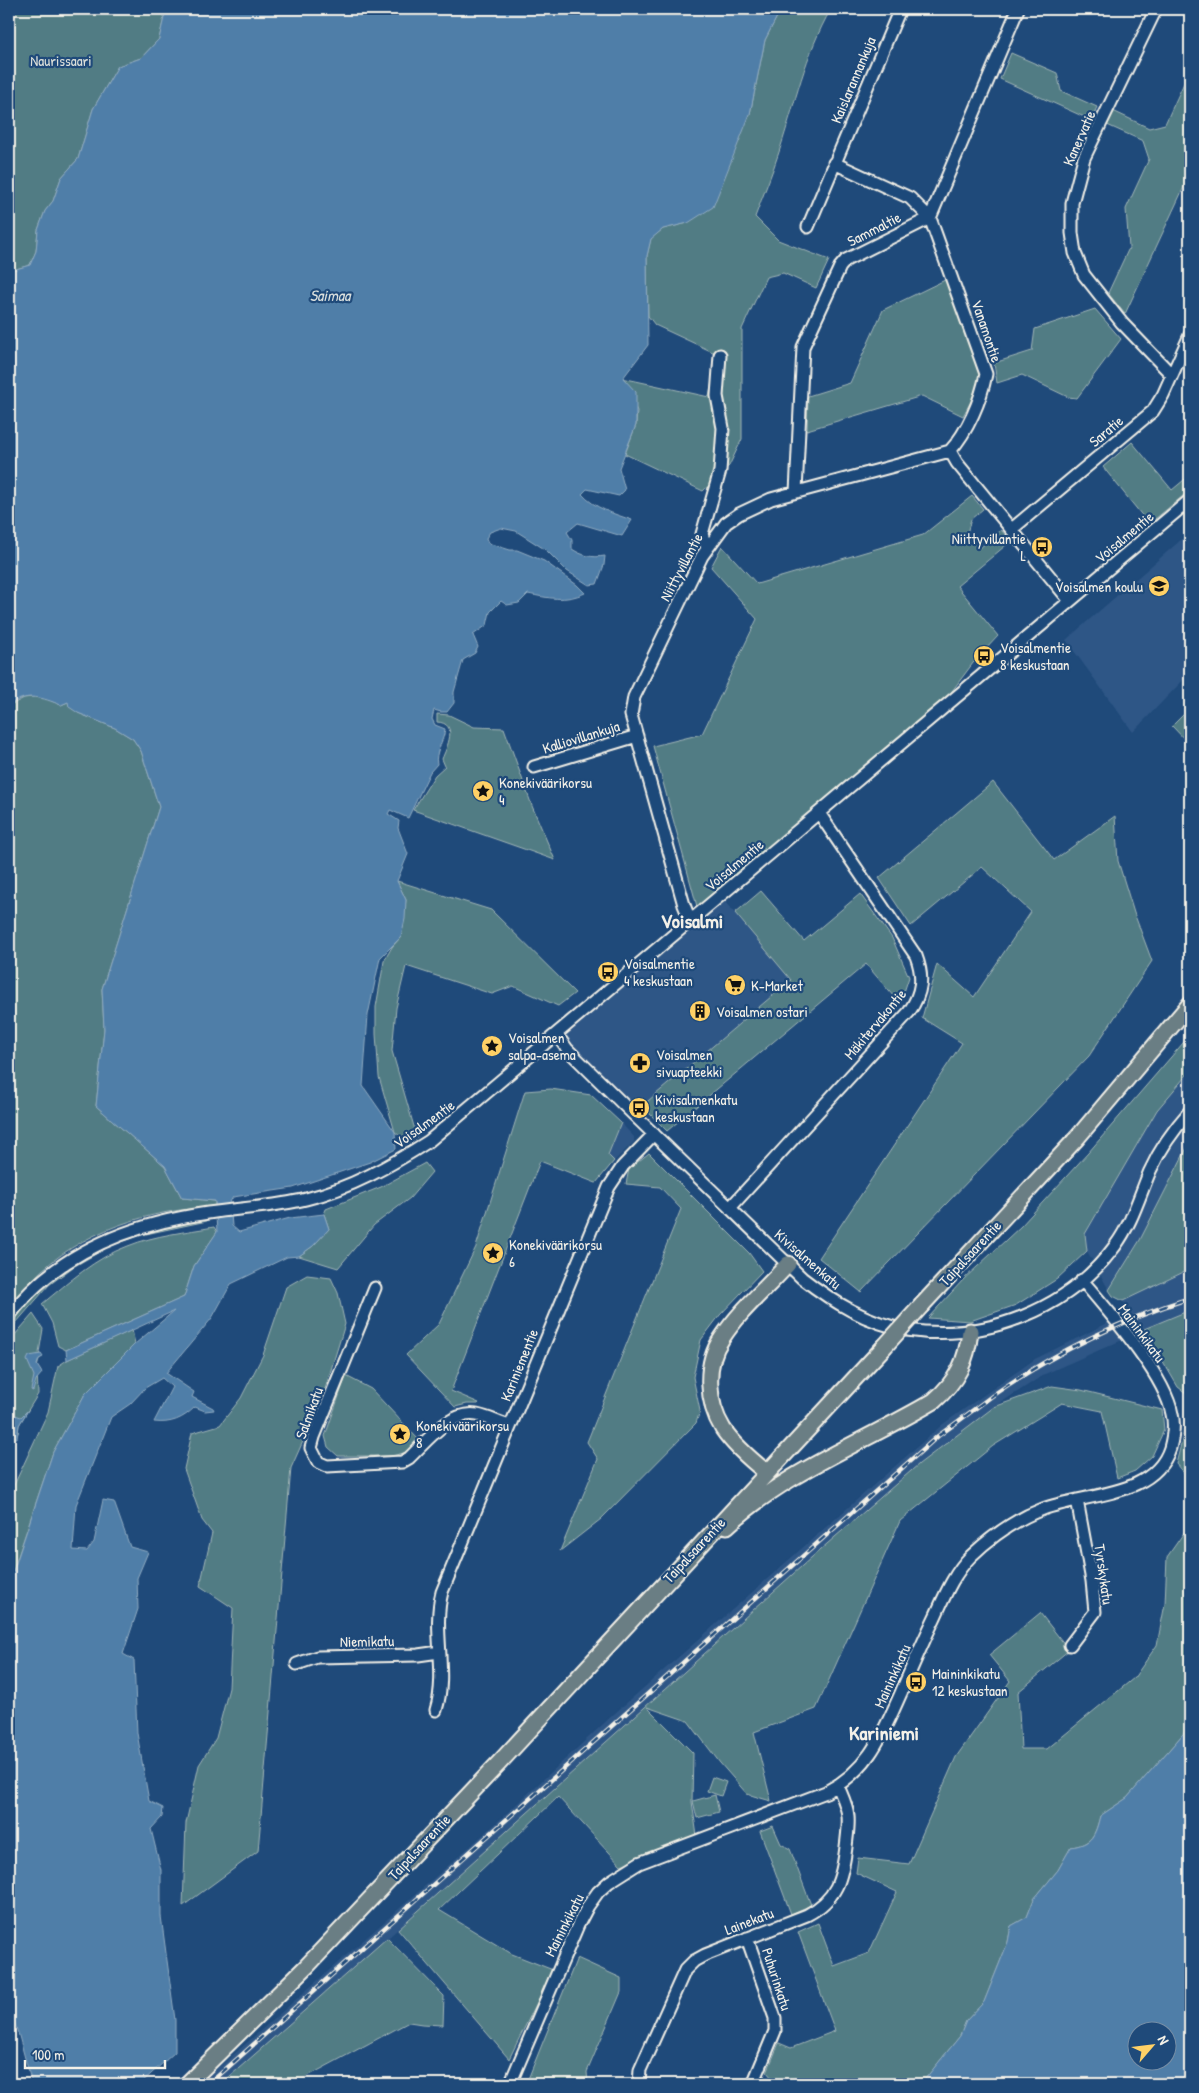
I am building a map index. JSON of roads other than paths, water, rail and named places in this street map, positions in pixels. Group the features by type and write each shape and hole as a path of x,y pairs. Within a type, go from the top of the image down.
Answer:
{"main road":[{"name":"Taipalsaarentie","path":"187,2084 312,1960 492,1770 1077,1138 1190,1004"},
{"path":"766,1472 723,1429 710,1394 710,1373 713,1356 720,1340 748,1306 788,1264"},
{"path":"644,1604 738,1517 760,1500 806,1471 934,1401 947,1390 963,1366 970,1331"}],"street":[{"name":"Kaislarannankuja","path":"808,227 900,9"},
{"path":"834,163 910,198 930,218 1018,9"},
{"name":"Kanervatie","path":"1156,9 1084,158 1072,203 1072,233 1075,253 1084,276 1122,323 1172,374"},
{"name":"Vanamontie","path":"930,218 986,374 983,391 958,441 950,451"},
{"name":"Sammaltie","path":"796,492 803,347 840,267 846,260 930,218"},
{"name":"Saratie","path":"1012,529 1153,411 1190,334"},
{"path":"707,548 702,534 721,463 723,428 717,396 720,356"},
{"path":"950,451 957,463 1070,601"},
{"name":"Niittyvillantie","path":"692,920 688,916 684,905 632,715 634,697 707,548 726,523 738,514 771,499 950,451"},
{"name":"Voisalmentie","path":"9,1316 35,1286 64,1262 137,1228 210,1213 286,1203 327,1194 379,1172 429,1142 1190,500"},
{"name":"Kalliovillankuja","path":"534,767 637,736"},
{"name":"Mäkitervakontie","path":"730,1208 909,1012 921,991 920,967 916,956 819,813"},
{"name":"Kivisalmenkatu","path":"557,1035 567,1048 730,1208 788,1264 832,1301 883,1324 921,1331 970,1331 1015,1320 1036,1312 1070,1291 1115,1247 1127,1228 1162,1150 1177,1126 1190,1111"},
{"name":"Kariniementie","path":"436,1710 442,1683 438,1623 442,1592 609,1187 623,1166 654,1134"},
{"name":"Maininkikatu","path":"510,2084 578,1925 588,1906 609,1882 639,1863 838,1786 858,1770 876,1746 945,1593 962,1565 988,1540 1014,1523 1043,1509 1129,1487 1142,1480 1164,1460 1170,1449 1174,1425 1170,1404 1148,1366 1114,1319 1082,1280"},
{"name":"Salmikatu","path":"374,1288 314,1437 311,1448 318,1462 327,1466 402,1462 409,1458 447,1423 467,1414 510,1426"},
{"name":"Tyrskykatu","path":"1070,1644 1095,1612 1092,1581 1076,1500"},
{"name":"Niemikatu","path":"297,1664 317,1657 418,1655 440,1652"},
{"name":"Lainekatu","path":"639,2084 640,2070 685,1970 694,1961 818,1909 837,1888 843,1870 848,1823 846,1806 838,1786"},
{"name":"Puhurinkatu","path":"747,1938 775,2018 775,2031 753,2084"}],"water":[{"name":"Saimaa","path":"166,9 781,9 765,40 750,114 713,207 688,223 663,229 651,239 647,256 648,345 623,378 636,392 636,425 619,468 625,490 619,496 587,489 582,494 598,507 632,520 622,536 578,523 567,532 572,540 572,549 588,556 605,556 604,565 597,584 589,585 567,571 546,550 516,531 501,528 490,532 486,538 488,543 510,550 517,550 544,561 585,593 570,598 550,598 528,594 519,603 507,605 501,601 490,612 487,625 473,635 478,647 475,653 463,660 454,692 454,703 447,712 434,710 432,719 435,725 445,729 436,760 437,764 430,772 408,818 390,810 388,814 399,821 398,828 408,854 397,881 406,900 405,919 401,937 380,958 368,1015 363,1086 395,1132 396,1149 370,1162 293,1188 233,1197 230,1202 232,1226 239,1232 290,1218 324,1214 329,1229 313,1246 299,1256 287,1257 231,1284 212,1318 166,1373 194,1392 192,1397 214,1410 205,1411 195,1407 186,1415 176,1420 154,1422 172,1387 162,1378 145,1388 130,1404 111,1417 76,1505 73,1550 87,1551 94,1542 103,1500 114,1502 130,1547 148,1552 137,1578 138,1609 123,1654 134,1660 137,1733 149,1801 163,1808 162,1817 151,1829 161,1870 161,1916 175,2020 175,2052 140,2084 32,2084 9,2007 9,1584 53,1452 85,1394 135,1344 174,1311 67,1360 66,1350 184,1297 194,1266 217,1232 215,1201 182,1198 165,1166 96,1106 104,1029 102,989 159,807 141,751 133,739 115,728 78,713 69,707 68,702 61,705 41,698 28,697 15,701 9,706 9,271 30,265 36,251 38,230 45,211 53,201 61,178 78,159 93,109 118,66 141,58 159,39"},
{"path":"41,1354 43,1357 39,1359 37,1365 42,1373 36,1380 33,1391 31,1390 34,1376 27,1360 29,1356"},
{"path":"28,1410 19,1425 17,1438 10,1438 13,1447 9,1451 9,1413 21,1417"},
{"path":"1190,1726 1190,2084 921,2084 960,2036 966,2021 984,2002 1008,1942 1011,1926 1027,1917 1034,1899 1058,1870 1071,1847 1084,1844 1092,1838 1100,1816 1127,1798"}],"railway":[{"path":"209,2084 938,1436 996,1393 1041,1364 1114,1327 1190,1298"}],"place":[{"name":"Niittyvillantie L","path":"1042,547"},
{"name":"Voisalmen koulu","path":"1159,586"},
{"name":"Voisalmentie 8 keskustaan","path":"984,656"},
{"name":"Konekiväärikorsu 4","path":"483,791"},
{"name":"Voisalmentie 4 keskustaan","path":"608,972"},
{"name":"K-Market","path":"735,985"},
{"name":"Voisalmen ostari","path":"700,1011"},
{"name":"Voisalmen salpa-asema","path":"492,1046"},
{"name":"Voisalmen sivuapteekki","path":"640,1063"},
{"name":"Kivisalmenkatu keskustaan","path":"639,1108"},
{"name":"Konekiväärikorsu 6","path":"493,1253"},
{"name":"Konekiväärikorsu 8","path":"400,1434"},
{"name":"Maininkikatu 12 keskustaan","path":"916,1682"}],"district":[{"name":"Voisalmi","path":"692,920"},
{"name":"Kariniemi","path":"884,1732"}],"park label":[{"name":"Naurissaari","path":"61,60"}]}
